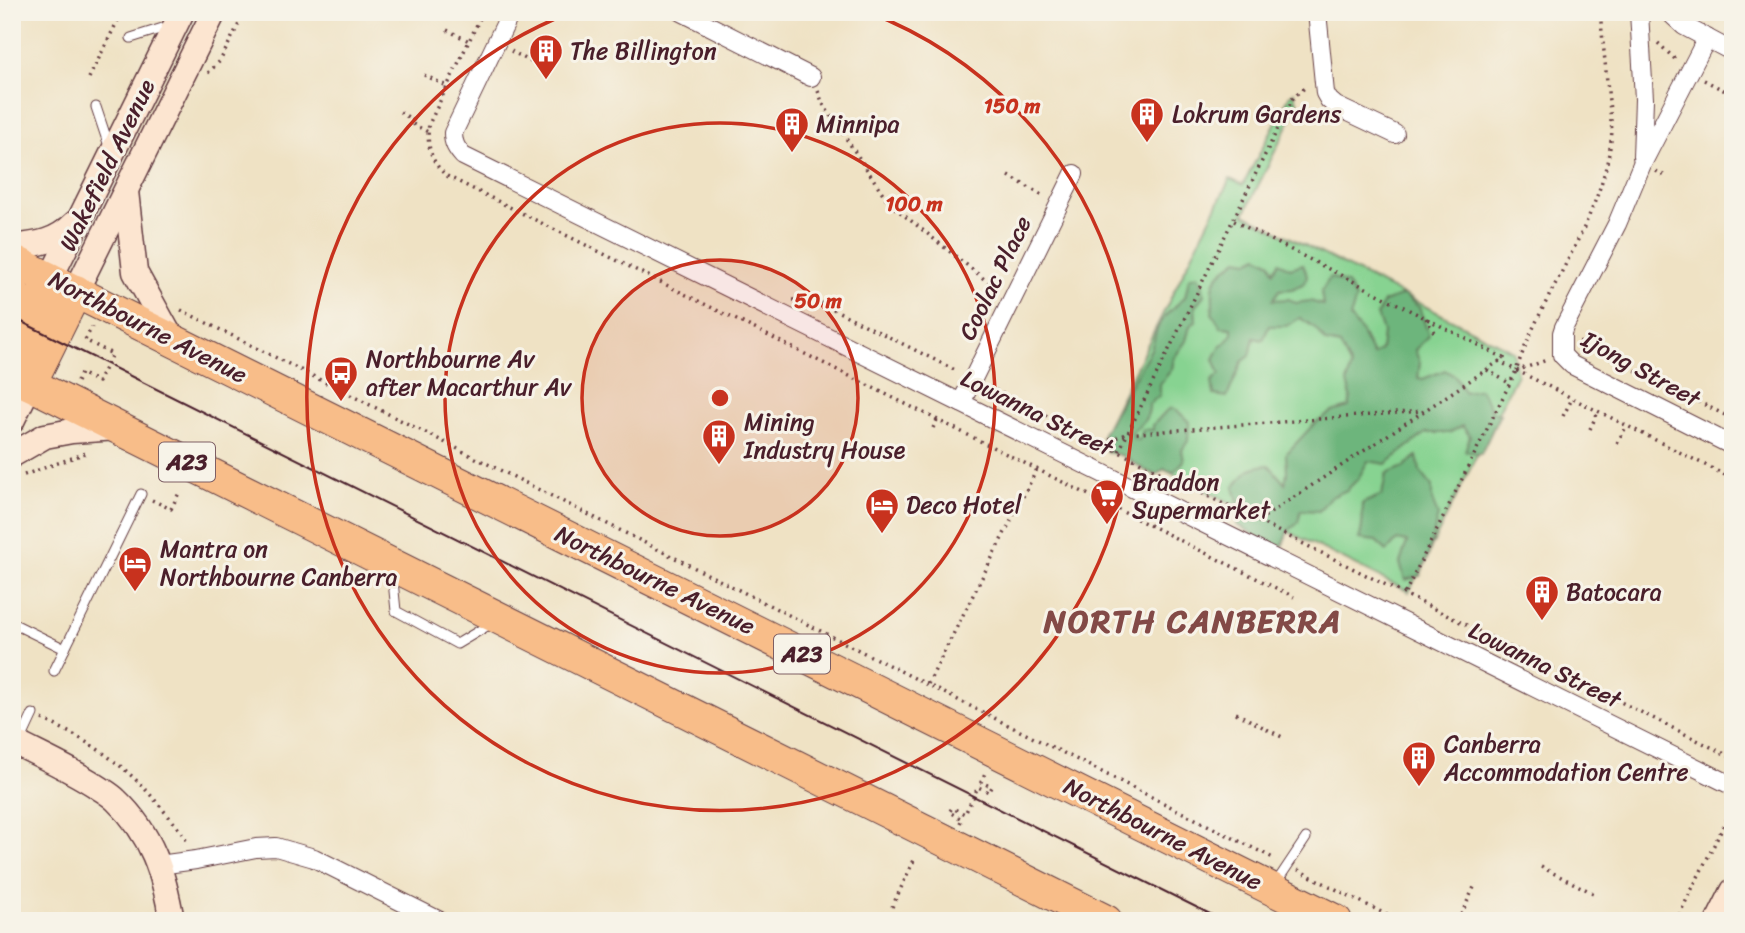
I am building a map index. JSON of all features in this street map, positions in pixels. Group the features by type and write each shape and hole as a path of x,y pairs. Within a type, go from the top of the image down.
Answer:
{"highway":[{"name":"Northbourne Avenue","path":"12,260 1003,738 1281,877 1336,921"},
{"path":"12,290 30,320 37,343 23,371"},
{"name":"Wakefield Avenue","path":"30,320 76,292"},
{"path":"23,371 76,292"},
{"name":"A23","path":"23,371 66,402 108,439 391,564 1107,921"}],"main road":[{"name":"Wakefield Avenue","path":"76,292 214,12"},
{"name":"Wakefield Avenue","path":"76,292 80,218 179,18"},
{"path":"126,190 135,272 172,339"},
{"path":"12,247 46,242 59,237 80,218"},
{"path":"12,421 23,371"},
{"path":"18,465 45,436 72,431 108,439"},
{"path":"16,742 81,776 116,799 150,843 167,889 172,921"},
{"path":"1718,921 1733,891"}],"street":[{"name":"Lowanna Street","path":"511,12 453,133 456,148 463,156 1733,786"},
{"path":"682,12 811,77"},
{"path":"1317,12 1322,75 1329,100 1336,106 1395,134"},
{"name":"Ijong Street","path":"1639,12 1644,99 1642,164"},
{"path":"1669,12 1684,26 1733,52"},
{"name":"Ijong Street","path":"1707,38 1642,164 1617,224 1562,333 1562,355 1572,365 1733,446"},
{"name":"Coolac Place","path":"961,403 1074,174"},
{"path":"159,865 276,847 314,858 440,921"}],"lane":[{"path":"131,38 179,18"},
{"path":"96,107 112,154"},
{"path":"54,671 141,494"},
{"path":"391,564 396,611 457,644 500,618"},
{"path":"12,623 65,649"},
{"path":"16,742 33,715"},
{"path":"1281,877 1306,838"}],"path":[{"path":"89,78 122,12"},
{"path":"484,12 434,112 428,132 433,158 447,176 1294,597"},
{"path":"1404,594 1510,383 1525,342 1592,209 1601,183 1611,147 1612,119 1600,12"},
{"path":"447,30 469,41"},
{"path":"503,47 533,63"},
{"path":"424,75 447,86"},
{"path":"1119,451 1294,96 1322,75"},
{"path":"811,77 823,104 890,204 1011,301"},
{"path":"400,112 413,120 411,123 428,132"},
{"path":"1009,176 1059,205"},
{"path":"1234,221 1504,358 1258,521"},
{"path":"66,402 81,373 98,382 112,354 85,340 76,292"},
{"path":"785,299 817,301 1733,758"},
{"path":"170,304 928,684 1003,738 1281,877 1399,921"},
{"path":"1425,317 1435,334"},
{"path":"1536,321 1733,419"},
{"path":"1516,370 1562,355"},
{"path":"1498,361 1733,479"},
{"path":"1486,370 1510,383"},
{"path":"1563,416 1572,399"},
{"path":"1101,442 1127,434 1423,411"},
{"path":"1590,429 1598,412"},
{"path":"933,428 937,420"},
{"path":"1617,443 1626,426"},
{"path":"18,465 108,439"},
{"path":"928,684 1037,470"},
{"path":"141,494 172,509 180,491"},
{"path":"12,705 89,744 117,762 156,800 187,842"},
{"path":"1236,713 1282,737"},
{"path":"951,843 962,819 949,812 952,808 965,814 978,787 989,792 992,787 981,782 1003,738"},
{"path":"1676,921 1731,816 1733,807"},
{"path":"892,906 915,858"},
{"path":"1541,867 1595,894"},
{"path":"1458,921 1476,883"}],"green space":[{"path":"1294,92 1298,105 1244,214 1513,351 1517,374 1409,592 1101,438 1230,179 1243,185"},
{"path":"1258,256 1271,263 1274,271 1279,262 1290,268 1303,264 1307,275 1305,283 1292,289 1279,290 1273,300 1289,299 1296,303 1310,301 1323,305 1321,292 1330,277 1347,284 1356,299 1350,318 1361,331 1373,355 1381,350 1383,332 1377,315 1383,302 1404,295 1419,307 1429,336 1415,350 1420,363 1418,378 1423,379 1445,370 1456,377 1464,392 1480,389 1493,412 1500,414 1481,454 1465,451 1470,436 1462,426 1449,433 1426,433 1386,464 1368,461 1358,479 1347,490 1329,498 1319,511 1301,510 1298,522 1288,531 1282,547 1269,552 1254,543 1252,533 1237,525 1240,509 1234,487 1248,471 1269,465 1285,484 1286,454 1313,425 1332,412 1349,407 1351,397 1347,383 1351,367 1340,345 1326,342 1315,328 1300,318 1286,326 1269,326 1263,340 1254,338 1250,356 1242,362 1227,397 1214,395 1212,381 1220,374 1214,359 1221,345 1232,334 1232,328 1221,327 1212,313 1214,284 1222,272 1238,259 1249,261"},
{"path":"1198,275 1204,295 1195,306 1196,321 1190,326 1186,341 1174,358 1172,369 1160,384 1160,395 1149,404 1147,416 1132,432 1134,439 1139,440 1143,429 1153,430 1153,425 1172,408 1189,422 1188,441 1182,450 1184,461 1174,472 1164,469 1156,475 1123,456 1107,452 1103,433 1151,349 1157,329 1166,315 1185,297 1189,278"},
{"path":"1417,456 1420,471 1432,486 1432,500 1438,515 1429,554 1420,576 1405,580 1400,563 1407,542 1397,540 1387,551 1376,541 1359,539 1363,503 1382,495 1386,474 1404,467"}],"tram line":[{"path":"12,317 1224,921"}],"place":[{"name":"The Billington","path":"546,81"},
{"name":"Lokrum Gardens","path":"1147,144"},
{"name":"Minnipa","path":"792,154"},
{"name":"Northbourne Av after Macarthur Av","path":"341,403"},
{"name":"Mining Industry House","path":"719,466"},
{"name":"Braddon Supermarket","path":"1107,526"},
{"name":"Deco Hotel","path":"882,535"},
{"name":"Mantra on Northbourne Canberra","path":"135,593"},
{"name":"Batocara","path":"1542,622"},
{"name":"Canberra Accommodation Centre","path":"1419,788"}],"district":[{"name":"NORTH CANBERRA","path":"1193,621"}]}
